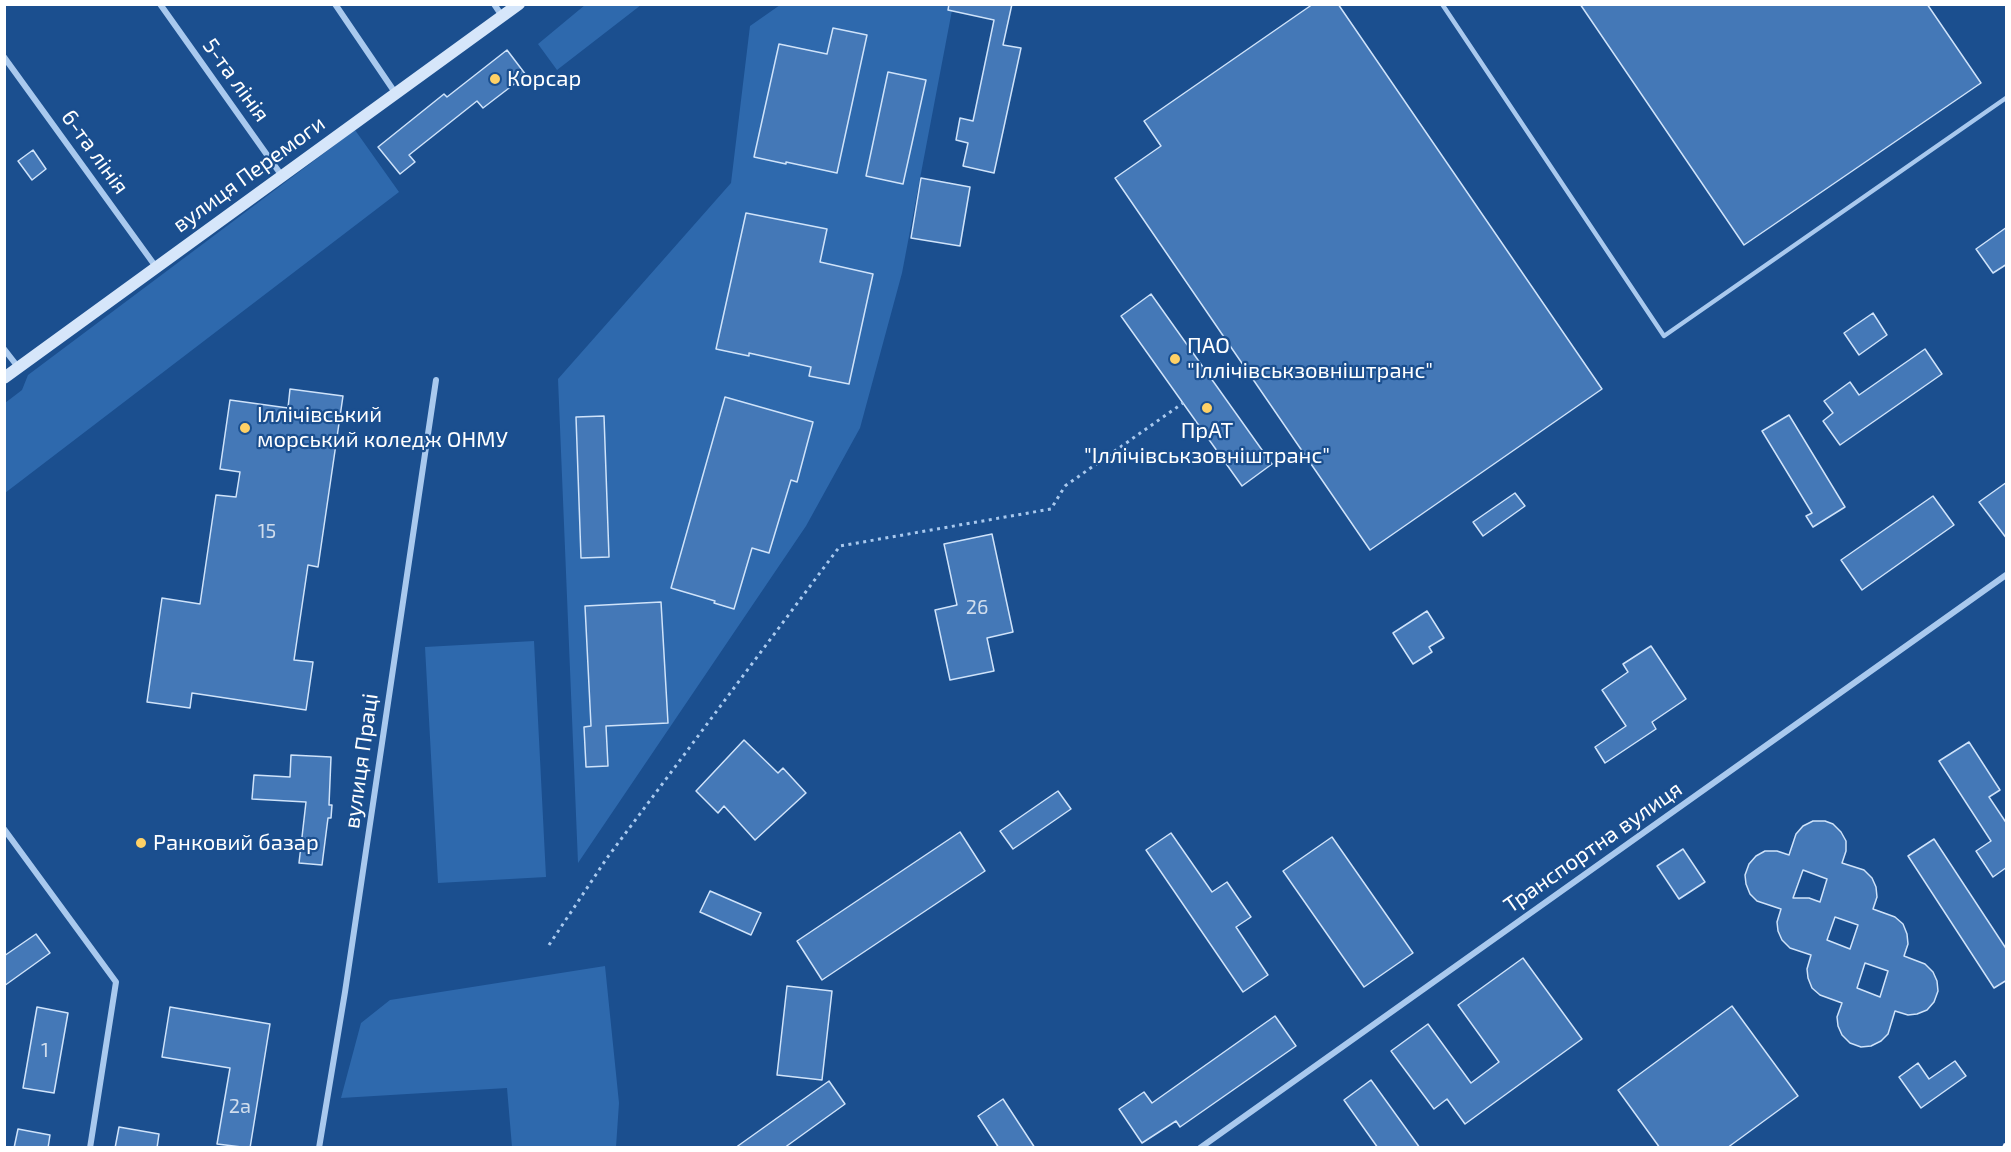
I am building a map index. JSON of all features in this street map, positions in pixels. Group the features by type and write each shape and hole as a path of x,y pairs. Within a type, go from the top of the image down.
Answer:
{"main road":[{"name":"вулиця Перемоги","path":"4,378 519,4"}],"street":[{"name":"5-та лінія","path":"160,4 282,176"},
{"path":"335,4 396,94"},
{"path":"494,4 503,17"},
{"name":"6-та лінія","path":"4,57 156,268"},
{"path":"4,349 18,367"},
{"name":"вулиця Праці","path":"319,1148 347,980 436,380"},
{"name":"Транспортна вулиця","path":"1200,1148 2007,575"},
{"path":"4,829 116,982 90,1148"}],"lane":[{"path":"1442,4 1664,336 2007,98"}],"path":[{"path":"549,945 607,858 840,546 1052,509 1065,486 1183,403"}],"shaded area":[{"path":"585,5 641,5 557,70 538,44"},
{"path":"780,5 953,5 902,273 860,428 806,526 578,863 558,379 731,183 750,26"},
{"path":"355,130 399,192 5,493 5,403 22,390 28,375"},
{"path":"534,641 546,877 438,883 425,647"},
{"path":"605,966 619,1103 616,1147 512,1147 507,1088 341,1098 361,1023 390,1000"}],"building":[{"path":"949,4 1012,4 1003,45 1021,48 994,173 963,166 968,143 956,140 960,118 973,121 994,20 948,10"},
{"path":"1313,4 1338,4 1602,389 1370,550 1115,178 1161,146 1144,121"},
{"path":"1580,4 1927,4 1981,83 1744,245"},
{"path":"833,28 867,35 837,173 754,157 779,44 827,54"},
{"path":"507,50 526,75 483,108 477,101 409,155 415,162 400,174 378,147 444,94 447,97"},
{"path":"888,72 926,80 903,184 866,176"},
{"path":"33,150 46,169 32,180 18,161"},
{"path":"921,178 970,187 960,246 911,238"},
{"path":"746,213 827,229 820,262 873,274 849,384 809,376 811,367 749,353 749,356 716,349"},
{"path":"2007,227 2007,264 1993,273 1976,249"},
{"name":"ПАО \"Іллічівськзовніштранс\"","path":"1151,294 1272,464 1242,486 1121,316"},
{"path":"1873,313 1887,335 1859,355 1844,333"},
{"path":"1925,349 1942,374 1840,445 1823,421 1833,413 1824,401 1850,382 1859,395"},
{"path":"290,389 343,396 318,567 308,565 294,660 313,662 306,710 192,693 190,708 147,702 162,598 200,604 216,495 236,497 240,472 220,469 230,400 288,408"},
{"path":"725,397 813,422 797,482 791,480 769,553 752,548 734,609 671,588"},
{"path":"1789,415 1845,507 1813,527 1806,516 1812,513 1762,431"},
{"path":"604,416 609,557 581,558 576,417"},
{"path":"2007,482 2007,539 1979,502"},
{"path":"1515,493 1525,506 1483,536 1473,522"},
{"path":"1933,496 1954,525 1862,590 1841,560"},
{"path":"992,534 1013,632 987,638 994,671 950,680 935,610 957,605 944,544"},
{"path":"661,602 668,723 606,726 608,766 586,767 584,727 591,726 585,606"},
{"path":"1427,611 1444,638 1429,647 1432,652 1413,664 1393,633"},
{"path":"1651,646 1686,699 1652,722 1656,729 1605,763 1595,747 1626,726 1602,690 1628,672 1623,664"},
{"path":"744,740 778,773 783,768 806,793 755,840 724,806 718,813 696,791"},
{"path":"1969,742 2000,790 1989,797 2007,824 2007,867 1993,877 1976,851 1991,841 1939,761"},
{"path":"291,755 331,757 329,805 332,805 331,818 328,818 322,865 299,863 306,802 252,799 254,775 290,777"},
{"path":"1058,791 1071,809 1013,849 1000,831"},
{"path":"1813,821 1825,821 1833,824 1841,832 1846,841 1842,863 1864,870 1872,878 1877,897 1873,909 1895,917 1903,924 1908,944 1904,956 1925,964 1933,972 1937,981 1938,991 1934,1002 1927,1010 1908,1015 1895,1011 1888,1034 1871,1046 1861,1047 1850,1043 1842,1035 1837,1017 1842,1003 1820,995 1812,988 1807,969 1811,955 1790,948 1782,940 1777,922 1781,909 1757,901 1750,894 1746,884 1745,875 1749,864 1756,856 1765,851 1777,851 1789,855 1796,834 1803,826","holes":["1803,870 1827,879 1820,902 1809,898 1793,898","1835,917 1858,925 1850,949 1827,940","1865,963 1888,971 1880,997 1857,988"]},
{"path":"960,832 985,871 822,980 797,941"},
{"path":"1171,833 1212,892 1227,882 1251,917 1236,927 1268,975 1243,992 1146,850"},
{"path":"1332,837 1413,953 1364,987 1283,871"},
{"path":"1934,839 2007,950 2007,980 1994,988 1908,856"},
{"path":"1683,849 1705,882 1679,899 1657,866"},
{"path":"710,891 761,913 751,935 700,912"},
{"path":"36,934 50,953 4,986 4,956"},
{"path":"1523,958 1582,1039 1465,1124 1447,1099 1434,1109 1391,1051 1428,1024 1471,1083 1499,1062 1458,1005"},
{"path":"787,986 832,991 822,1080 777,1075"},
{"path":"1732,1006 1798,1096 1727,1148 1660,1148 1618,1090"},
{"path":"37,1007 68,1013 54,1093 23,1088"},
{"path":"170,1007 270,1024 250,1148 217,1144 230,1068 162,1057"},
{"path":"1275,1016 1296,1046 1180,1127 1176,1121 1142,1143 1119,1109 1144,1092 1152,1103"},
{"path":"1955,1061 1966,1076 1921,1108 1899,1077 1918,1063 1929,1079"},
{"path":"1371,1080 1420,1148 1378,1148 1344,1100"},
{"path":"829,1081 845,1104 784,1148 735,1148"},
{"path":"1003,1099 1035,1148 999,1148 978,1116"},
{"path":"119,1127 159,1134 157,1148 115,1148"},
{"path":"18,1129 50,1135 48,1148 14,1148"}],"railway":[{"path":"2004,1148 2006,1144"}],"place":[{"name":"Корсар","path":"495,79"},
{"name":"ПАО \"Іллічівськзовніштранс\"","path":"1175,359"},
{"name":"ПрАТ \"Іллічівськзовніштранс\"","path":"1207,408"},
{"name":"Іллічівський морський коледж ОНМУ","path":"245,428"},
{"name":"Ранковий базар","path":"141,843"}]}
